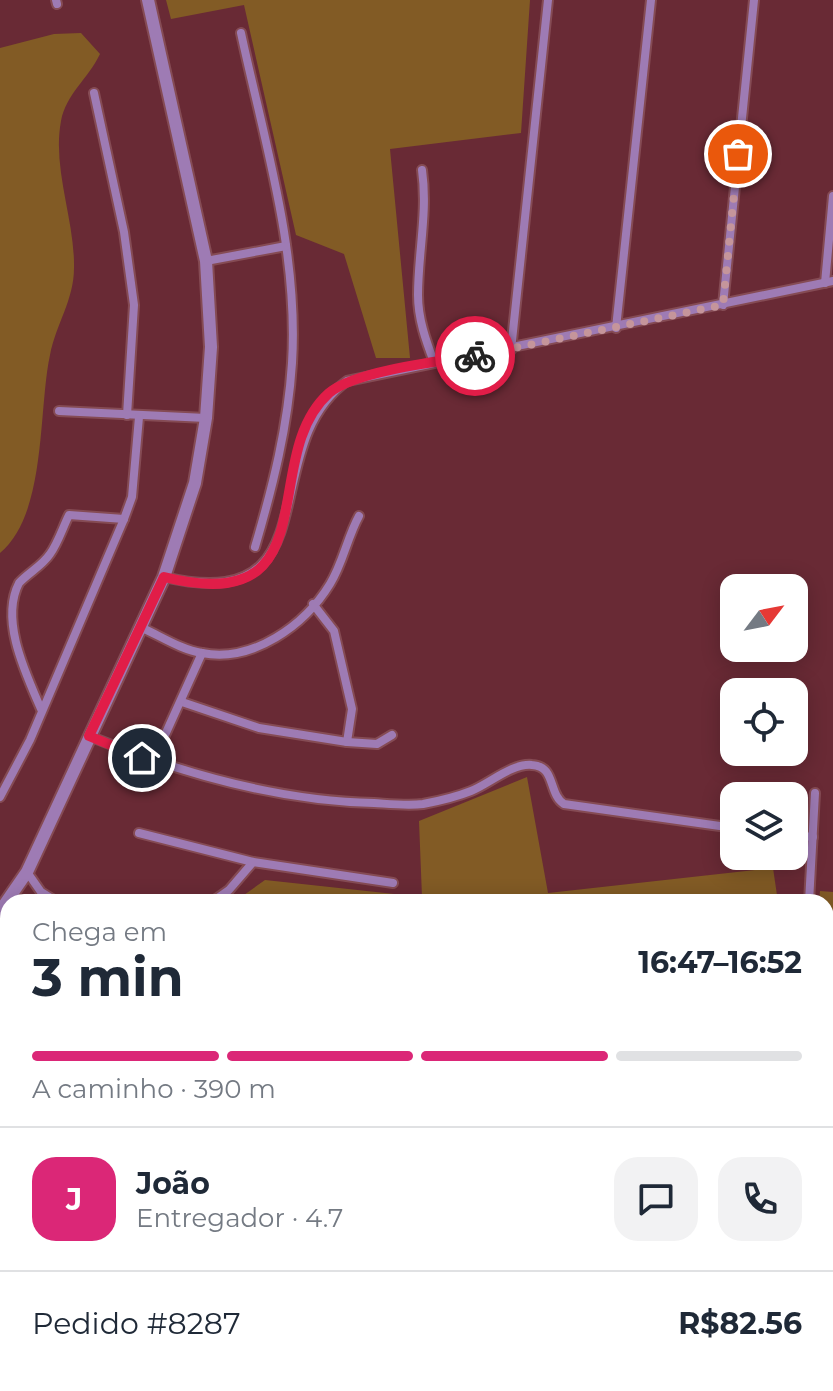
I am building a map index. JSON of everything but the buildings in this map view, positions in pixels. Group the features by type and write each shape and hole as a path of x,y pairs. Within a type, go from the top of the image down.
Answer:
{"street":[{"path":"12,894 27,872 164,577 195,483 206,418 211,347 206,261 148,0"},
{"path":"511,350 548,0"},
{"path":"616,328 651,0"},
{"path":"723,305 754,0"},
{"path":"241,33 286,246 292,360 281,456 255,547"},
{"path":"94,93 124,232 134,305 127,415"},
{"path":"422,170 426,195 418,296 422,327 434,362"},
{"path":"164,577 216,585 234,583 257,571 274,550 309,423 327,395 347,381 434,362 511,350 829,282 833,196"},
{"path":"206,261 286,246"},
{"path":"59,411 206,418"},
{"path":"0,797 103,575 124,519 132,497 139,417"},
{"path":"41,709 11,640 4,614 9,598 20,582 51,553 69,515 124,519"},
{"path":"140,627 202,653 237,652 270,642 298,623 331,583 359,516"},
{"path":"313,604 334,631 352,709 347,742"},
{"path":"165,735 202,653"},
{"path":"182,702 259,728 347,742 377,744 392,735"},
{"path":"89,736 142,758 252,789 335,803 420,804 453,797 522,766 536,765 548,773 555,797 564,804 720,826"},
{"path":"809,894 815,793"},
{"path":"139,833 253,862 393,883"},
{"path":"808,836 813,837"},
{"path":"223,894 253,862"},
{"path":"27,872 44,894"}],"shaded area":[{"path":"166,0 530,0 521,133 390,149 410,358 376,358 344,254 296,235 244,5 171,19"},
{"path":"81,33 100,54 72,95 61,121 59,157 71,232 73,280 50,355 33,488 15,536 0,553 0,48 54,34"},
{"path":"527,777 548,893 773,870 777,894 422,894 419,821"},
{"path":"265,880 394,894 245,894"}],"way so far":[{"path":"475,356 723,305 738,154"}],"route":[{"path":"142,758 89,736 164,577 216,585 234,583 257,571 274,550 309,423 327,395 347,381 475,356"}]}
